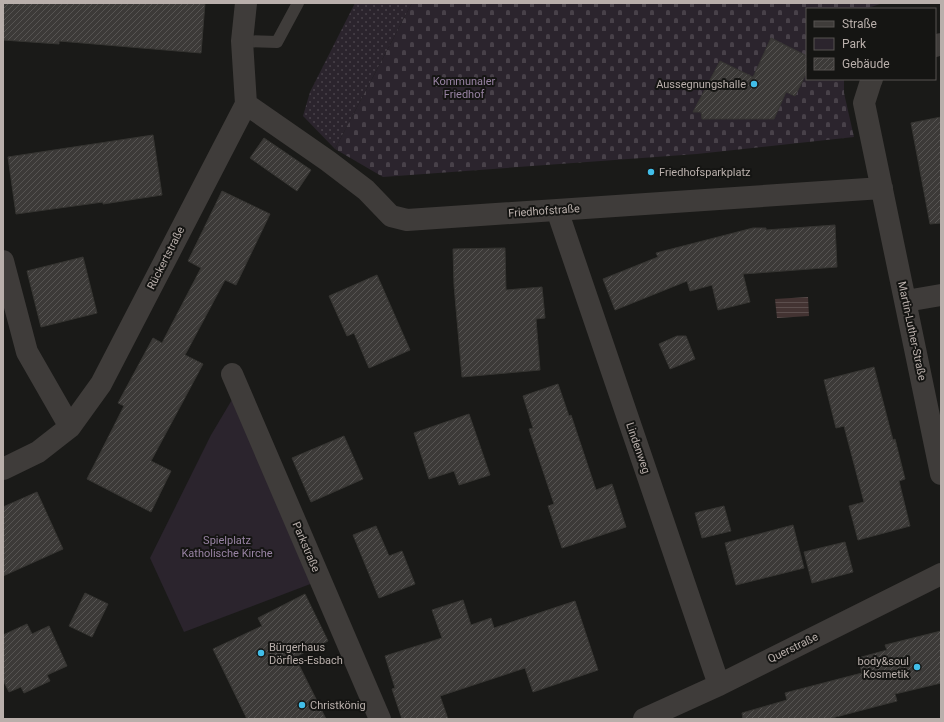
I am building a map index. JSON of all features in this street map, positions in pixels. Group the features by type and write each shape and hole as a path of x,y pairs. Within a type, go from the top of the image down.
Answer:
{"street":[{"path":"246,3 242,41 246,104"},
{"name":"Martin-Luther-Straße","path":"871,80 864,103 941,474"},
{"name":"Friedhofstraße","path":"246,104 328,161 366,190 390,216 407,220 882,188"},
{"name":"Rückertstraße","path":"3,469 38,452 70,427 101,384 246,104"},
{"name":"Lindenweg","path":"557,210 719,685"},
{"path":"3,261 27,352 70,427"},
{"path":"906,301 941,295"},
{"name":"Parkstraße","path":"232,374 380,719"},
{"name":"Querstraße","path":"644,719 719,685 941,574"}],"lane":[{"path":"242,41 277,42 298,3"}],"green space":[{"path":"355,3 412,3 335,149 303,116 310,92"},
{"name":"Kommunaler Friedhof","path":"412,3 883,3 868,8 806,8 806,80 844,80 844,93 854,137 697,154 383,177 335,149"},
{"name":"Spielplatz Katholische Kirche","path":"233,398 313,583 184,632 150,558 211,435"}],"shaded area":[{"path":"808,297 809,316 777,318 775,299"}],"building":[{"path":"3,3 205,3 201,53 59,41 59,44 3,40"},
{"name":"Aussegnungshalle","path":"771,38 806,56 806,74 795,96 786,92 774,119 702,119 701,112 693,112 720,61 753,77"},
{"path":"941,117 941,223 930,224 911,123"},
{"path":"153,135 162,195 103,204 103,202 16,214 8,157"},
{"path":"264,138 311,170 297,191 250,158"},
{"path":"222,191 270,214 236,285 225,280 185,355 203,364 151,461 171,471 151,512 87,479 124,406 118,403 153,338 162,343 201,268 188,261"},
{"path":"835,225 837,267 743,274 750,302 718,310 712,285 690,291 687,281 615,310 603,279 658,257 656,253 753,228 766,228 766,230"},
{"path":"505,248 506,290 542,287 545,318 536,319 540,370 462,377 454,285 453,249"},
{"path":"83,257 97,313 41,327 27,271"},
{"path":"377,275 410,350 369,368 354,333 347,336 329,296"},
{"path":"677,336 686,336 695,359 670,369 659,344"},
{"path":"874,367 905,479 899,481 910,526 858,540 849,506 864,502 844,426 836,428 824,380"},
{"path":"558,384 569,416 571,415 596,490 612,484 626,527 562,548 548,506 554,504 529,429 533,428 523,396"},
{"path":"469,414 490,475 459,485 454,471 429,479 414,433"},
{"path":"344,436 363,479 311,502 292,458"},
{"path":"37,492 63,549 3,576 3,507"},
{"path":"724,506 731,531 702,538 695,513"},
{"path":"793,525 804,568 736,585 725,543"},
{"path":"376,526 389,556 402,551 415,584 379,598 353,535"},
{"path":"845,542 853,572 812,583 804,552"},
{"path":"85,593 108,604 92,637 69,626"},
{"path":"305,594 328,641 295,657 326,719 247,719 213,649 262,626 258,618"},
{"path":"463,600 471,625 491,618 494,628 575,601 598,670 533,692 525,668 440,696 448,719 402,719 392,689 395,688 385,656 442,638 432,610"},
{"path":"27,624 32,634 49,626 67,666 47,675 50,681 24,693 21,687 9,692 3,680 3,635"},
{"path":"941,631 941,683 895,694 897,701 828,719 743,719 742,713 787,700 785,693 862,673 858,658 887,650 885,645"}],"place":[{"name":"Aussegnungshalle","path":"754,84"},
{"name":"Friedhofsparkplatz","path":"651,172"},
{"name":"Bürgerhaus Dörfles-Esbach","path":"261,653"},
{"name":"body&soul Kosmetik","path":"917,667"},
{"name":"Christkönig","path":"302,705"}]}
